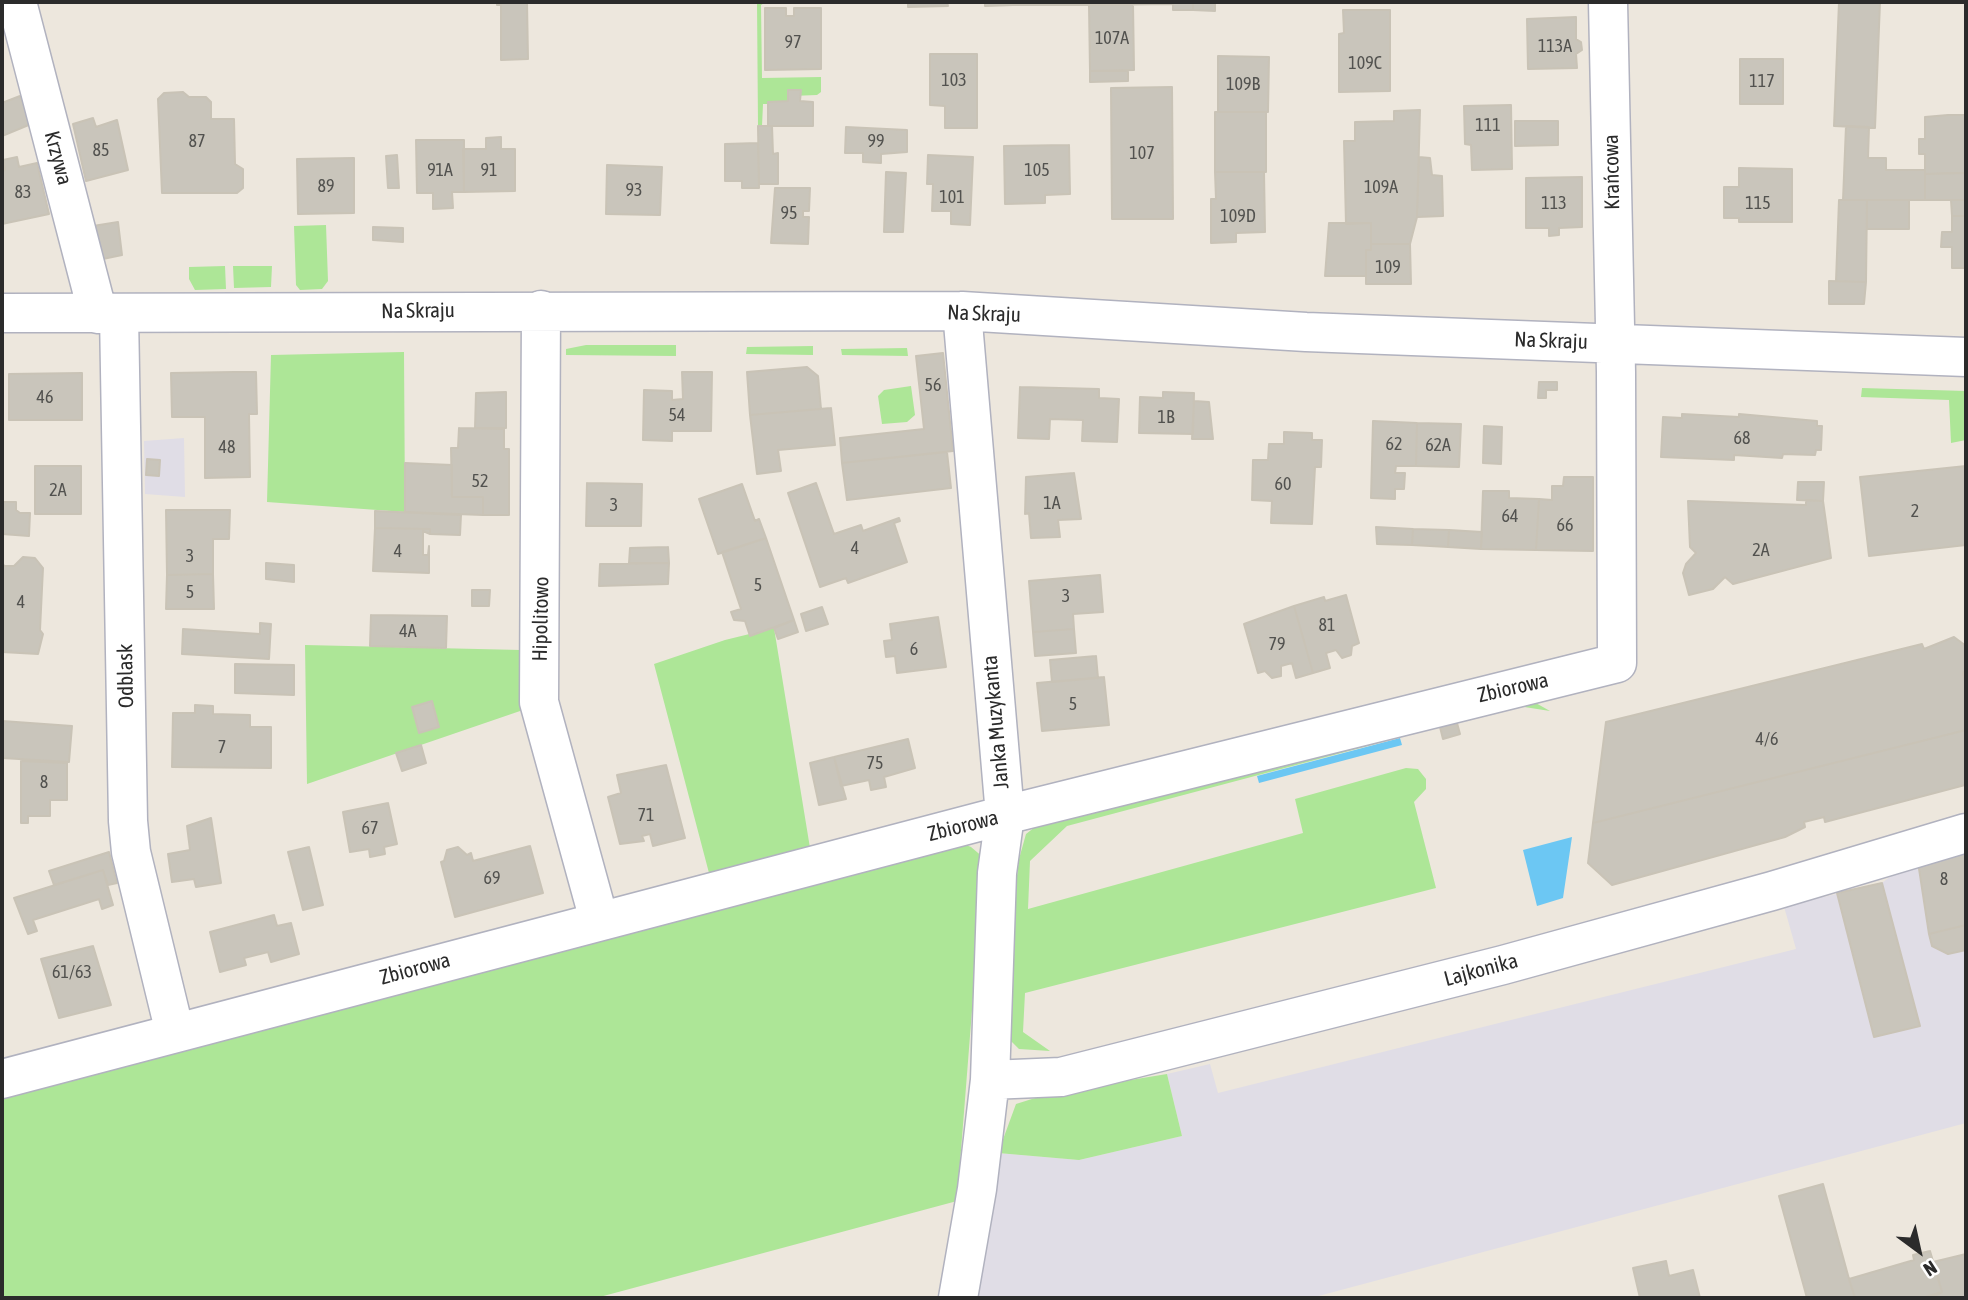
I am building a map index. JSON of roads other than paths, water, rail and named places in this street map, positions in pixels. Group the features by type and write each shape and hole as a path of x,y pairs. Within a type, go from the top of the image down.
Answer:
{"street":[{"name":"Krzywa","path":"17,2 108,314"},
{"name":"Krańcowa","path":"1608,2 1616,343"},
{"name":"Na Skraju","path":"2,313 541,310 962,312 1306,332 1966,357"},
{"name":"Hipolitowo","path":"541,310 539,702 599,920"},
{"name":"Janka Muzykanta","path":"958,1298 977,1189 990,1080 997,873 1004,815 962,312"},
{"name":"Odblask","path":"108,314 128,821 131,852 175,1033"},
{"name":"Zbiorowa","path":"2,1079 1004,815 1617,663 1616,343"},
{"name":"Lajkonika","path":"990,1080 1061,1077 1114,1064 1503,965 1772,891 1966,833"}],"water":[{"path":"1400,738 1402,745 1259,783 1257,776"},
{"path":"1572,837 1563,898 1537,906 1523,850"}]}
